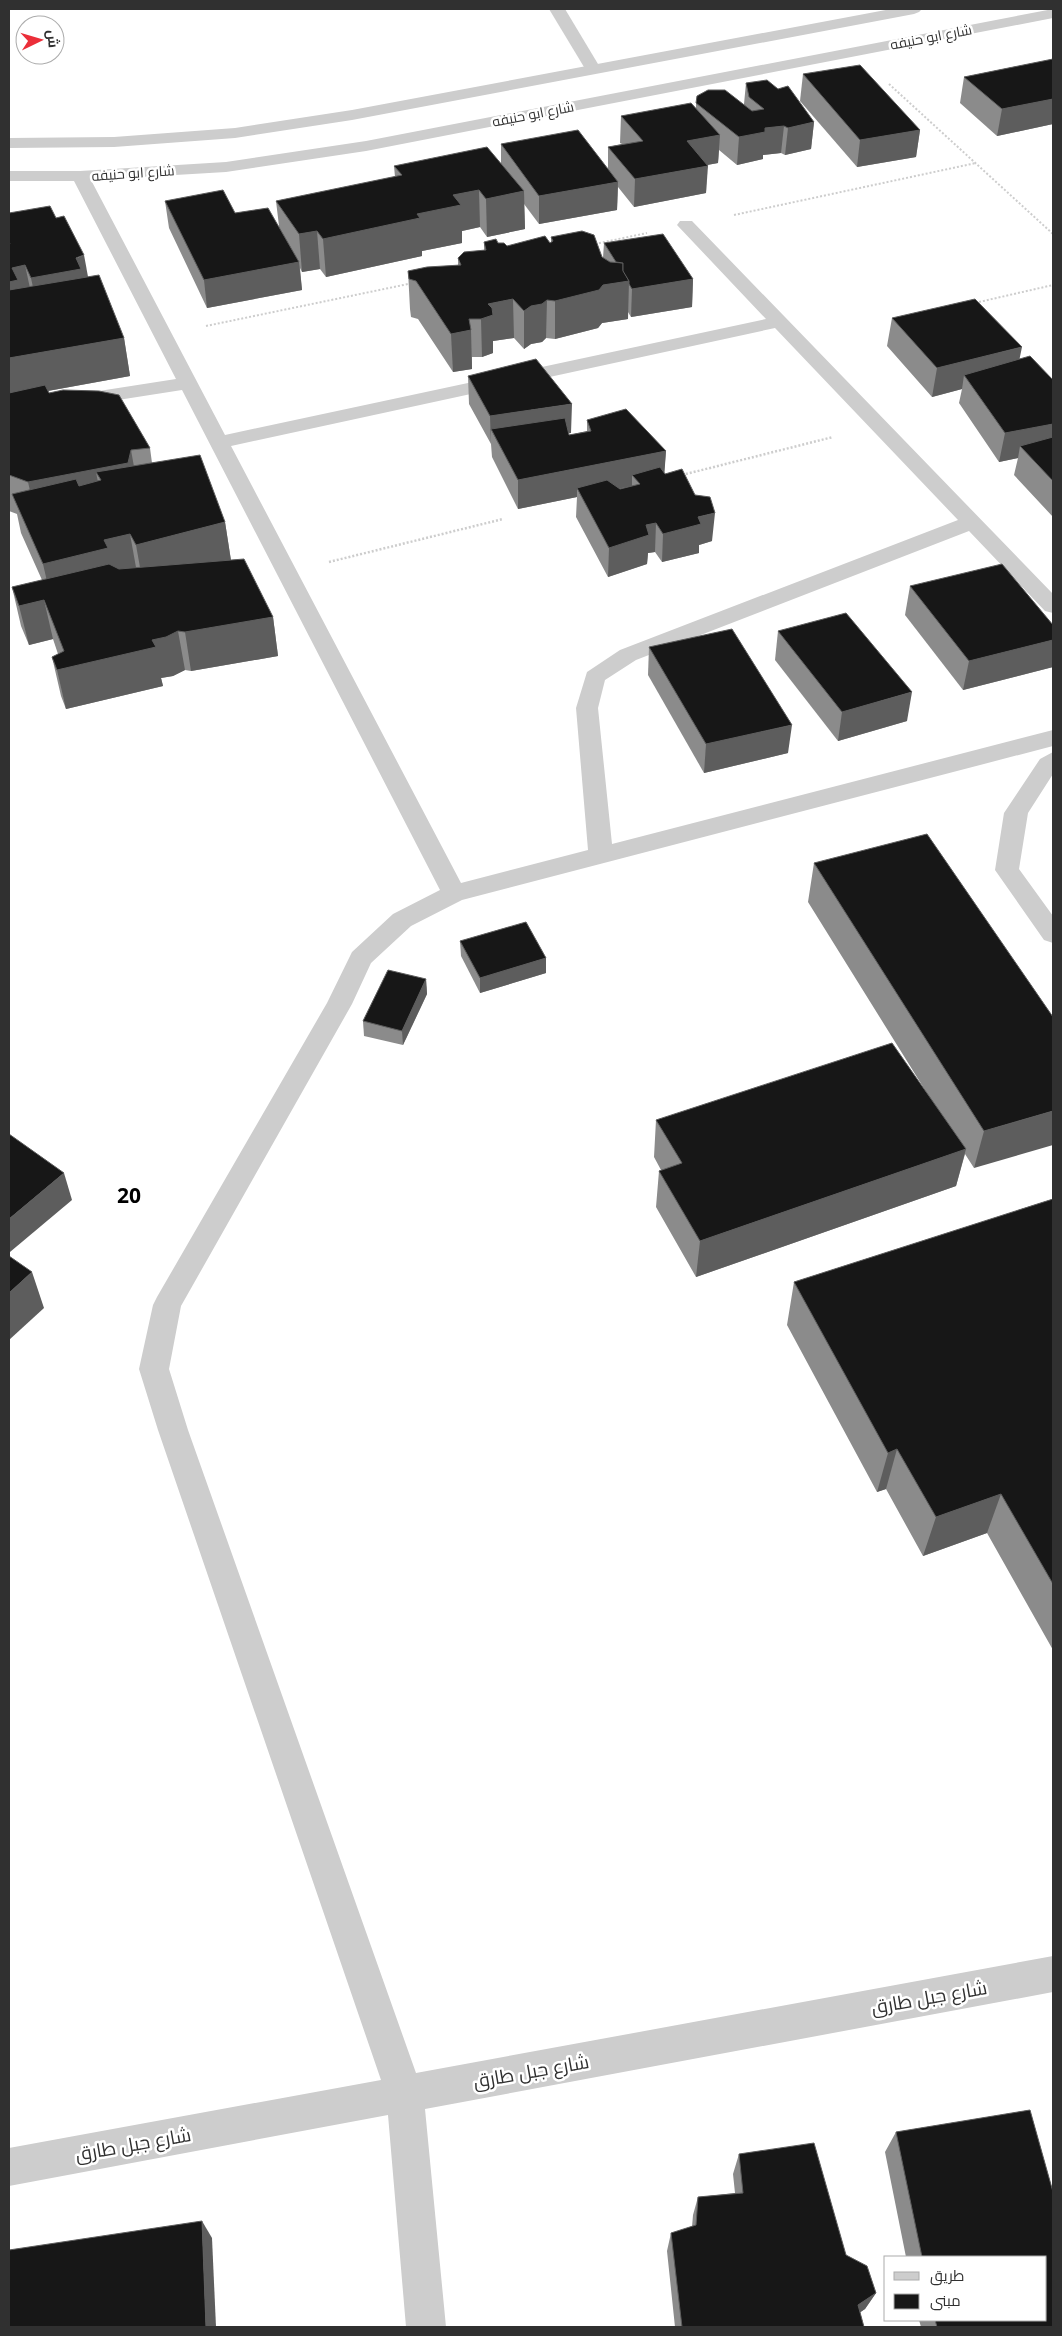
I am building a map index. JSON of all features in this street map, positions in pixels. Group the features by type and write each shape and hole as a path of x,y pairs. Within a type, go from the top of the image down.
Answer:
{"street":[{"path":"557,9 593,70"},
{"name":"شارع ابو حنيفه","path":"9,142 114,142 235,133 352,115 914,9"},
{"name":"شارع ابو حنيفه","path":"9,176 80,176 226,166 366,146 1053,13"},
{"path":"80,176 454,893"},
{"path":"686,225 1053,606"},
{"path":"218,443 779,322"},
{"path":"9,411 188,382"},
{"path":"601,854 587,708 595,677 628,655 972,522"},
{"path":"426,2327 406,2094 173,1430 154,1369 167,1305 339,1004 361,958 402,920 454,893 1053,738"},
{"path":"1053,760 1048,764 1016,813 1007,870 1053,934"},
{"name":"شارع جبل طارق","path":"9,2167 1053,1974"}],"path":[{"path":"854,52 1053,234"},
{"path":"589,245 976,163"},
{"path":"163,336 415,282"},
{"path":"979,302 1053,285"},
{"path":"682,475 879,426"},
{"path":"287,572 503,519"}],"building":[{"path":"1053,59 1053,99 1002,109 964,77"},
{"path":"860,65 920,130 860,140 803,74"},
{"path":"767,80 778,89 788,86 814,122 788,128 784,126 765,128 765,132 739,137 696,103 697,96 708,90 725,90 752,111 764,109 749,97 746,83"},
{"path":"691,103 720,135 687,141 708,166 635,179 608,147 643,141 621,116"},
{"path":"578,130 618,182 539,196 501,144"},
{"path":"487,147 524,191 486,199 479,190 453,195 461,205 417,214 420,218 323,239 317,231 299,234 276,201 402,175 394,166"},
{"path":"223,190 235,213 268,208 299,262 204,280 165,201"},
{"path":"50,206 56,218 64,216 84,255 76,258 81,269 31,278 25,265 12,268 18,280 9,282 9,213"},
{"path":"582,231 594,235 602,257 610,262 623,263 623,270 629,281 603,285 599,290 555,301 547,300 524,311 513,299 488,304 492,308 493,315 481,319 469,319 471,330 451,334 416,281 409,279 408,271 427,267 461,265 458,258 464,252 486,250 484,242 496,239 498,243 504,243 507,246 545,236 550,243 553,241 551,237"},
{"path":"663,234 693,279 632,289 623,271 623,263 616,262 604,243"},
{"path":"99,275 124,338 9,358 9,290"},
{"path":"975,299 1022,347 937,368 892,318"},
{"path":"1030,356 1053,380 1053,424 1005,433 964,375"},
{"path":"536,359 572,404 490,416 468,376"},
{"path":"45,385 49,393 63,390 99,391 119,395 150,448 131,450 128,463 28,482 9,475 9,393"},
{"path":"626,409 666,451 518,480 491,429 565,418 569,435 591,431 587,420"},
{"path":"1053,437 1053,481 1020,446"},
{"path":"200,455 225,522 136,545 130,534 104,540 108,548 43,564 12,494 76,479 79,486 101,480 96,472"},
{"path":"660,467 665,474 682,469 695,495 710,497 715,513 698,517 701,524 663,534 656,523 646,525 649,535 609,548 577,488 607,480 620,489 640,484 632,475"},
{"path":"244,559 273,617 185,632 178,631 166,637 152,640 156,647 57,670 52,657 64,651 44,600 19,606 12,587 109,564 119,569"},
{"path":"1002,564 1053,625 1053,640 969,661 910,586"},
{"path":"846,613 912,692 842,712 778,631"},
{"path":"732,629 792,725 706,744 649,647"},
{"path":"927,834 1053,1017 1053,1111 984,1131 814,863"},
{"path":"526,922 546,958 480,978 460,941"},
{"path":"388,970 426,979 402,1031 363,1021"},
{"path":"892,1043 966,1149 700,1241 659,1171 682,1163 656,1120"},
{"path":"9,1134 64,1173 9,1219"},
{"path":"1053,1199 1053,1584 1001,1494 936,1517 897,1449 888,1453 794,1282"},
{"path":"9,1256 32,1272 9,1293"},
{"path":"1030,2110 1053,2192 1053,2327 937,2327 935,2321 1047,2321 1047,2256 922,2256 896,2132"},
{"path":"814,2143 846,2255 867,2266 876,2293 858,2305 864,2327 682,2327 671,2233 696,2225 698,2197 743,2193 739,2154"},
{"path":"202,2221 206,2327 9,2327 9,2250"}],"district":[{"name":"20","path":"129,1196"}]}
